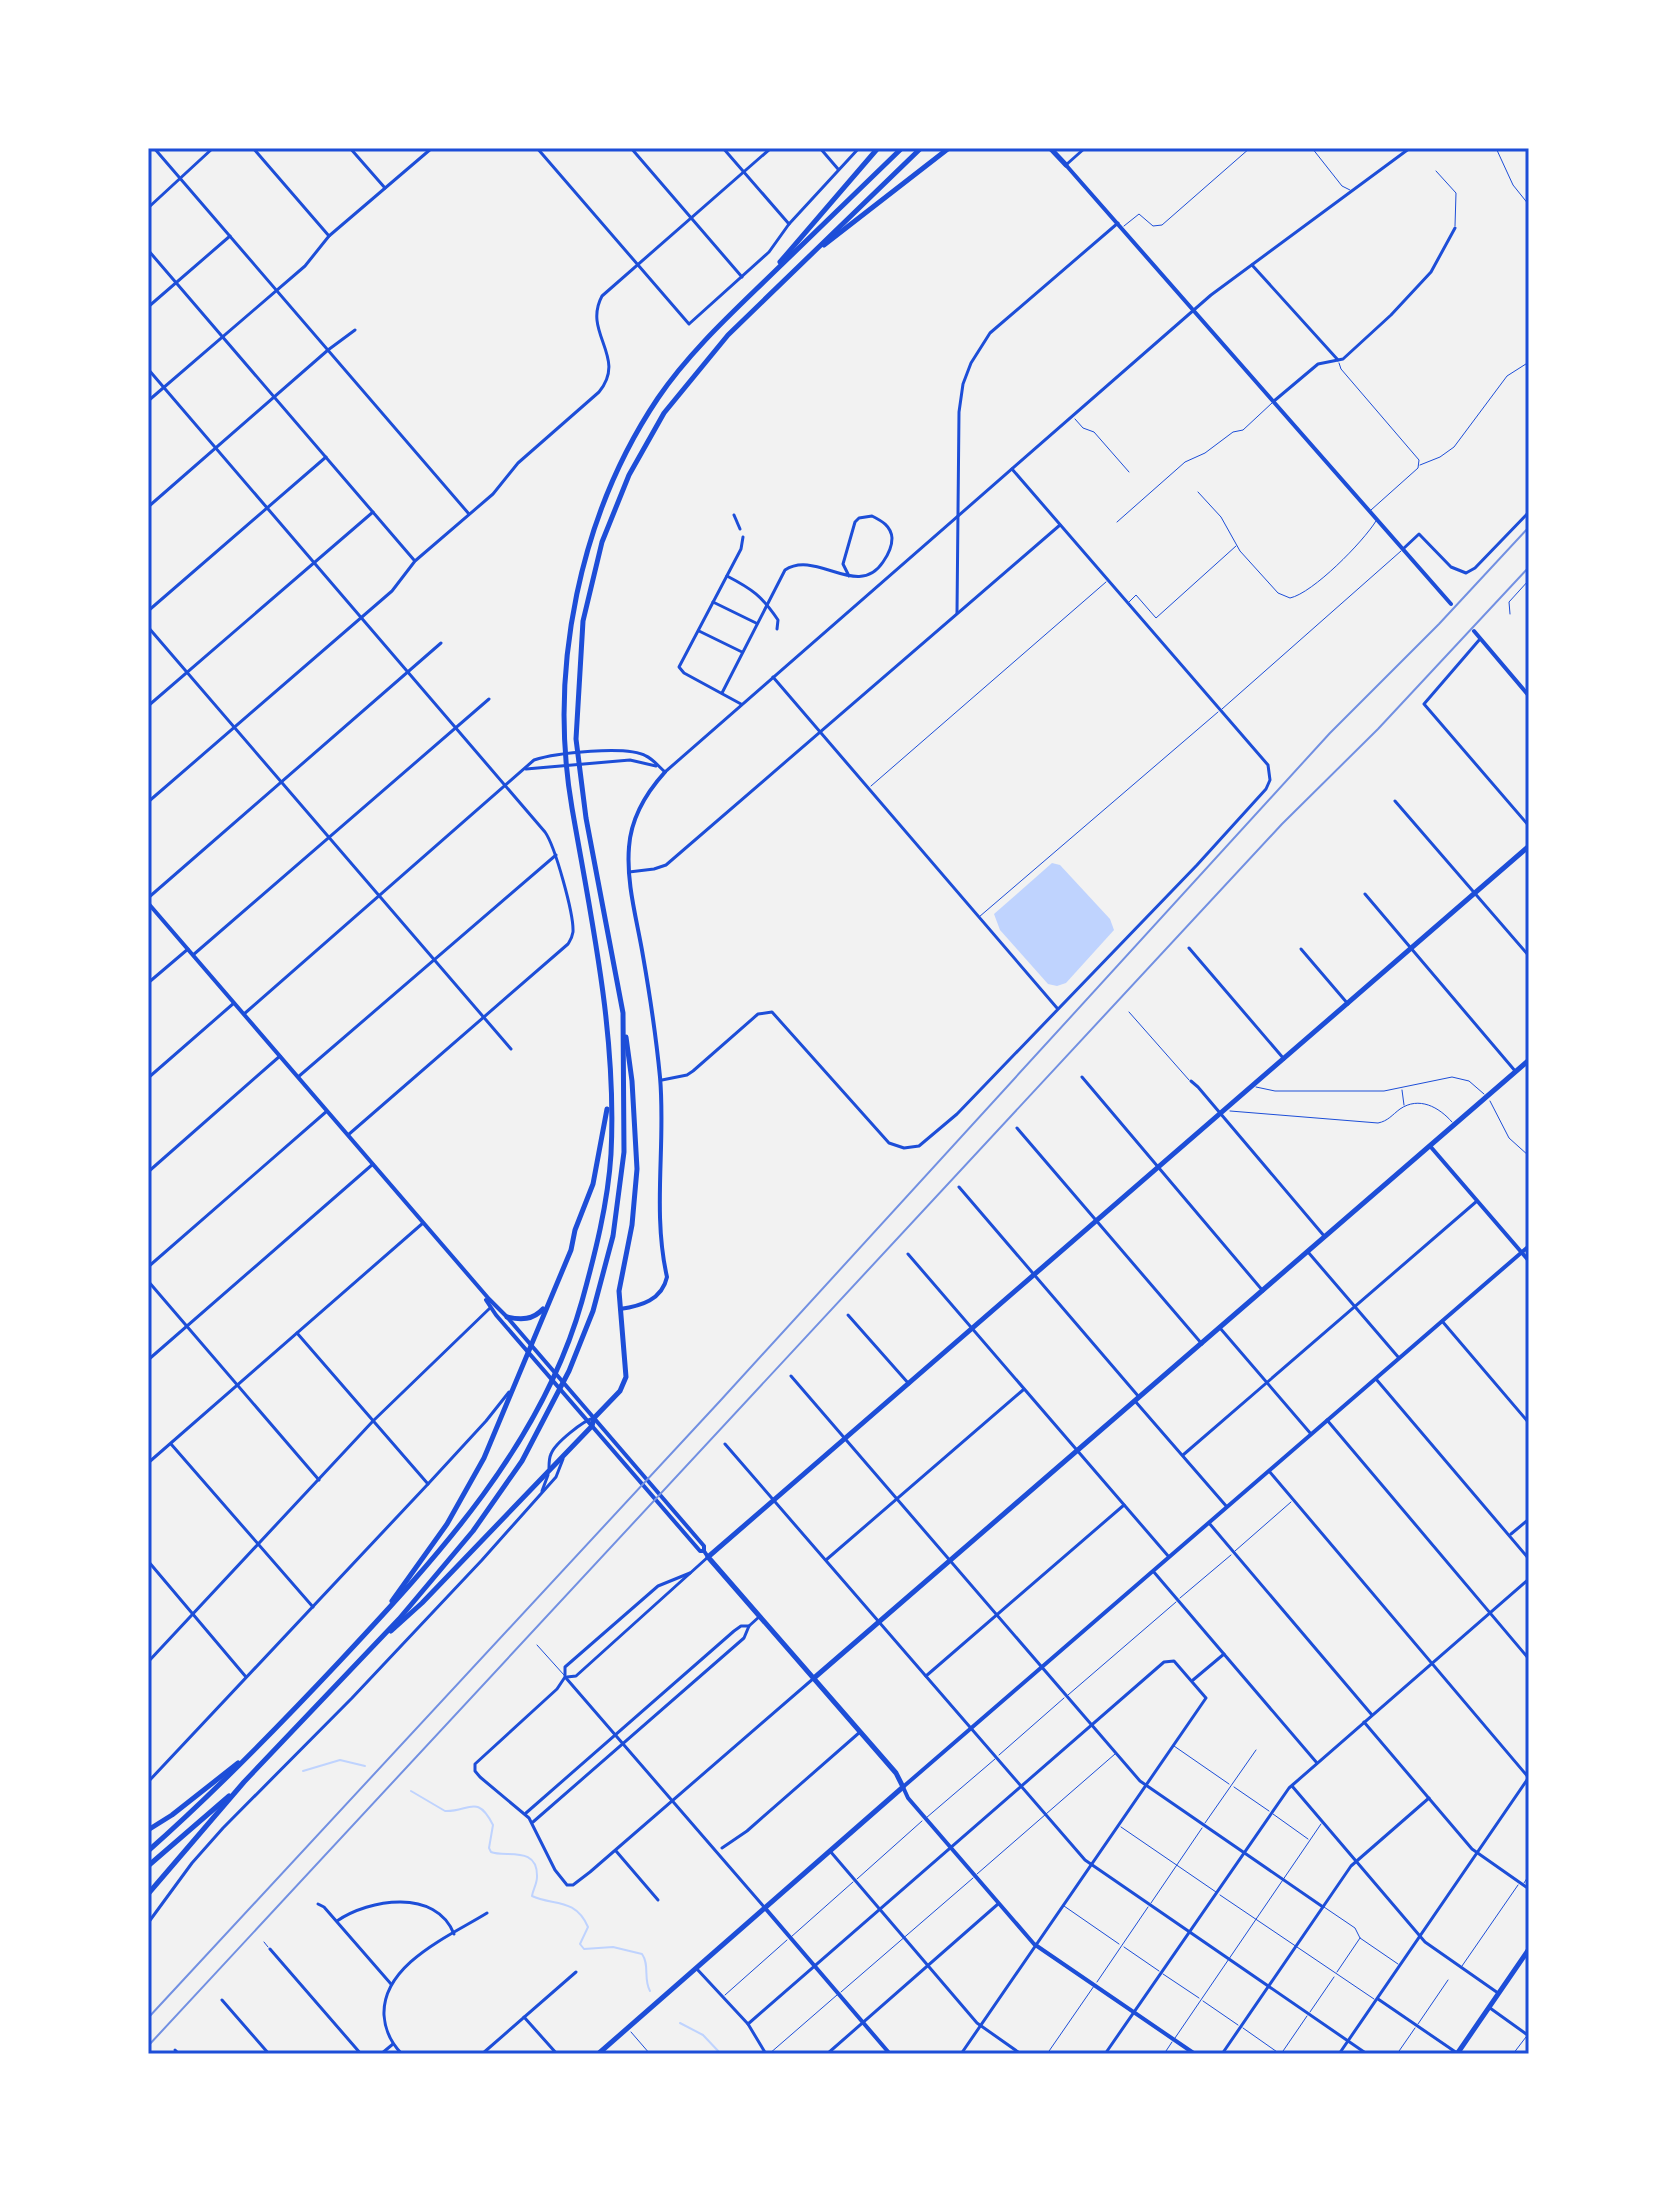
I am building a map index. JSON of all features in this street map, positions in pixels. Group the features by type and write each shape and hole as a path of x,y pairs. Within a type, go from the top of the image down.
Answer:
{"main road":[{"path":"765,281 878,148"},
{"path":"148,1851 261,1745 455,1532 488,1489 534,1415 559,1364 581,1304 599,1231 611,1155 609,1027 567,779 564,740 570,623 590,538 618,470 659,397 710,334 902,148"},
{"path":"363,1657 422,1603 592,1426 594,1418 620,1391 626,1377 619,1291 632,1225 637,1169 632,1081 576,739 585,607 602,542 629,475 664,413 719,346 921,148"},
{"path":"813,253 853,226 949,148"},
{"path":"1051,148 1066,165"},
{"path":"598,2054 903,1787 896,1773 706,1554 774,1500 1229,1109 1529,846"},
{"path":"148,1894 244,1782 423,1592 481,1519 522,1461 545,1421 593,1311 613,1236 624,1152 623,1013"},
{"path":"814,1678 1529,1060"},
{"path":"373,1625 447,1524 496,1434 571,1250 575,1230 593,1184 610,1084"},
{"path":"507,1317 525,1319 537,1315 547,1306"},
{"path":"148,1830 172,1815 261,1745"},
{"path":"148,1866 244,1782"},
{"path":"1457,2054 1529,1949"}],"street":[{"path":"154,148 469,514"},
{"path":"148,208 213,148"},
{"path":"253,148 329,236"},
{"path":"350,148 385,188"},
{"path":"148,401 305,266 329,236 432,148"},
{"path":"537,148 689,324 769,252 789,224 859,148"},
{"path":"631,148 742,277"},
{"path":"723,148 789,224"},
{"path":"148,802 392,591 415,561 493,494 518,463 603,387 610,365 596,322 597,305 612,285 771,148"},
{"path":"820,148 838,169"},
{"path":"1085,148 1066,165 1451,604"},
{"path":"620,1309 653,1299 665,1287 667,1277 658,1217 662,1134 660,1081 654,1019 629,872 629,848 635,820 649,793 665,772 741,704 1194,310 1410,148"},
{"path":"957,613 959,412 963,384 975,356 990,333 1120,226"},
{"path":"1274,401 1318,364 1339,360 1391,315 1427,278 1455,228"},
{"path":"148,307 230,236"},
{"path":"148,250 415,561"},
{"path":"1252,265 1339,360"},
{"path":"148,507 355,330"},
{"path":"148,369 545,832 556,855 573,929 572,937 348,1135"},
{"path":"148,611 326,457"},
{"path":"660,1081 687,1075 758,1014 772,1012 884,1138 897,1147 919,1146 957,1114 1197,865 1259,797 1270,780 1268,765 1012,469"},
{"path":"148,706 373,512"},
{"path":"1403,549 1419,534 1451,567 1466,573 1475,568 1529,512"},
{"path":"734,515 740,529"},
{"path":"722,693 779,576 790,566 804,563 833,572 849,576 864,576 880,566 891,542 887,526 872,516 859,518 852,529 843,564 833,572"},
{"path":"629,872 666,865 1060,525"},
{"path":"741,704 684,673 679,667 741,549 743,537"},
{"path":"843,564 849,576"},
{"path":"727,576 756,591 778,620 777,629"},
{"path":"713,602 756,623"},
{"path":"148,627 511,1049"},
{"path":"698,631 742,652"},
{"path":"1474,631 1529,696"},
{"path":"1480,639 1424,704 1529,826"},
{"path":"441,643 148,900 483,1293 507,1317 536,1361 700,1551 706,1554"},
{"path":"773,677 1057,1009"},
{"path":"193,955 489,699"},
{"path":"244,1014 534,760 603,752 638,753 647,756 665,772"},
{"path":"526,769 630,760 660,767"},
{"path":"1395,801 1529,956"},
{"path":"298,1077 556,855"},
{"path":"1365,894 1516,1072"},
{"path":"1189,948 1284,1059"},
{"path":"148,983 188,949"},
{"path":"1301,949 1348,1004"},
{"path":"148,1078 234,1003"},
{"path":"148,1172 280,1056"},
{"path":"1082,1077 1263,1291"},
{"path":"1191,1081 1325,1237"},
{"path":"148,1267 327,1111"},
{"path":"1017,1128 1202,1344"},
{"path":"1430,1146 1529,1261"},
{"path":"148,1360 373,1164"},
{"path":"959,1187 1227,1507"},
{"path":"1183,1455 1477,1201"},
{"path":"148,1463 423,1223"},
{"path":"1195,2054 1036,1946 950,1848 903,1787 1529,1246"},
{"path":"1308,1252 1399,1358"},
{"path":"908,1254 1169,1557"},
{"path":"148,1281 319,1480"},
{"path":"483,1293 491,1307 538,1354 704,1546 706,1554"},
{"path":"148,1662 373,1421 491,1307"},
{"path":"848,1315 909,1384"},
{"path":"1442,1321 1529,1423"},
{"path":"1220,1328 1311,1434"},
{"path":"297,1333 428,1484"},
{"path":"791,1376 1146,1786 1323,1907"},
{"path":"1376,1378 1529,1559"},
{"path":"148,1782 493,1414 515,1384"},
{"path":"826,1560 1024,1389"},
{"path":"541,1494 553,1450 587,1419 594,1418"},
{"path":"1327,1420 1529,1659"},
{"path":"171,1443 313,1607"},
{"path":"725,1444 1091,1865 1367,2054"},
{"path":"148,1923 192,1863 223,1828 352,1698 541,1494 556,1477 566,1451"},
{"path":"1269,1471 1529,1777 1339,2054"},
{"path":"926,1676 1124,1505"},
{"path":"1509,1536 1529,1519"},
{"path":"1209,1523 1372,1715"},
{"path":"565,1677 576,1676 682,1583 706,1554"},
{"path":"148,1561 246,1677"},
{"path":"1153,1571 1317,1763"},
{"path":"690,1573 658,1586 565,1667 565,1677 557,1689 475,1764 475,1771 480,1777 532,1822 555,1870 567,1885 576,1884 814,1678"},
{"path":"1105,2054 1290,1787 1529,1579"},
{"path":"532,1822 744,1638 749,1626 760,1616"},
{"path":"525,1814 734,1631 741,1626 749,1626"},
{"path":"1192,1681 1224,1654"},
{"path":"748,2024 1092,1724 1168,1660 1175,1662 1206,1698 961,2054"},
{"path":"565,1677 890,2054"},
{"path":"1364,1722 1477,1853 1529,1889"},
{"path":"722,1848 747,1831 860,1732"},
{"path":"1290,1787 1420,1937 1498,1993"},
{"path":"1222,2054 1356,1861 1429,1798"},
{"path":"615,1850 658,1900"},
{"path":"830,1851 981,2026 1021,2054"},
{"path":"337,1921 370,1905 404,1903 423,1906 443,1916 454,1934"},
{"path":"318,1904 337,1921 391,1984"},
{"path":"827,2054 998,1904"},
{"path":"402,2054 386,2029 384,2014 391,1984 409,1963 487,1913"},
{"path":"270,1949 361,2054"},
{"path":"696,1968 748,2024 768,2054"},
{"path":"482,2054 576,1972"},
{"path":"1377,1999 1457,2054"},
{"path":"222,2000 269,2054"},
{"path":"1489,2007 1528,2036"},
{"path":"524,2017 557,2054"},
{"path":"381,2054 393,2044"},
{"path":"175,2050 179,2054"}],"lane":[{"path":"1120,226 1139,214 1153,226 1162,225 1250,148"},
{"path":"1312,148 1342,186 1352,191"},
{"path":"1496,148 1513,185 1529,205"},
{"path":"1436,171 1456,193 1455,228"},
{"path":"1339,360 1341,369 1419,460 1420,465"},
{"path":"1370,511 1420,465 1454,447 1507,376 1529,362"},
{"path":"1117,522 1185,462 1205,453 1233,432 1243,430 1274,401"},
{"path":"1073,416 1083,428 1094,432 1129,472"},
{"path":"1198,492 1221,517 1236,546 1278,593 1294,598 1363,541 1377,519"},
{"path":"1127,604 1136,595 1156,618 1236,546"},
{"path":"979,917 1403,549"},
{"path":"868,788 1107,581"},
{"path":"1510,614 1509,602 1529,581"},
{"path":"1129,1012 1191,1081"},
{"path":"1254,1086 1275,1091 1377,1091 1446,1077 1469,1081 1490,1102 1513,1143 1529,1156"},
{"path":"1402,1088 1404,1106"},
{"path":"1229,1109 1234,1112 1378,1123 1386,1121 1404,1106 1417,1103 1432,1106 1455,1124"},
{"path":"723,1996 1294,1500"},
{"path":"537,1645 565,1677"},
{"path":"1174,1746 1311,1840"},
{"path":"1047,2054 1256,1750"},
{"path":"768,2054 1117,1753"},
{"path":"1164,2054 1323,1822"},
{"path":"1119,1825 1372,1999 1377,1999"},
{"path":"1462,1967 1529,1875"},
{"path":"1064,1906 1281,2054 1360,1938"},
{"path":"1323,1907 1355,1928 1360,1938 1400,1965"},
{"path":"264,1942 270,1949"},
{"path":"1397,2054 1448,1980"},
{"path":"627,2028 650,2054"},
{"path":"1513,2054 1528,2036"}],"water":[{"path":"1052,863 1060,865 1110,919 1114,930 1066,983 1057,986 1048,984 1000,930 994,914"}],"waterway":[{"path":"303,1771 340,1760 365,1766"},
{"path":"411,1791 445,1811 472,1806 482,1809 493,1825 491,1852 520,1855 532,1860 537,1877 532,1896 563,1904 583,1917 588,1927 580,1944 584,1949 613,1947 642,1954 650,1991"},
{"path":"680,2023 703,2035 721,2054"}],"railway":[{"path":"148,2018 720,1401 1330,733 1439,624 1529,527"},
{"path":"148,2046 1282,824 1378,729 1529,567"}]}
